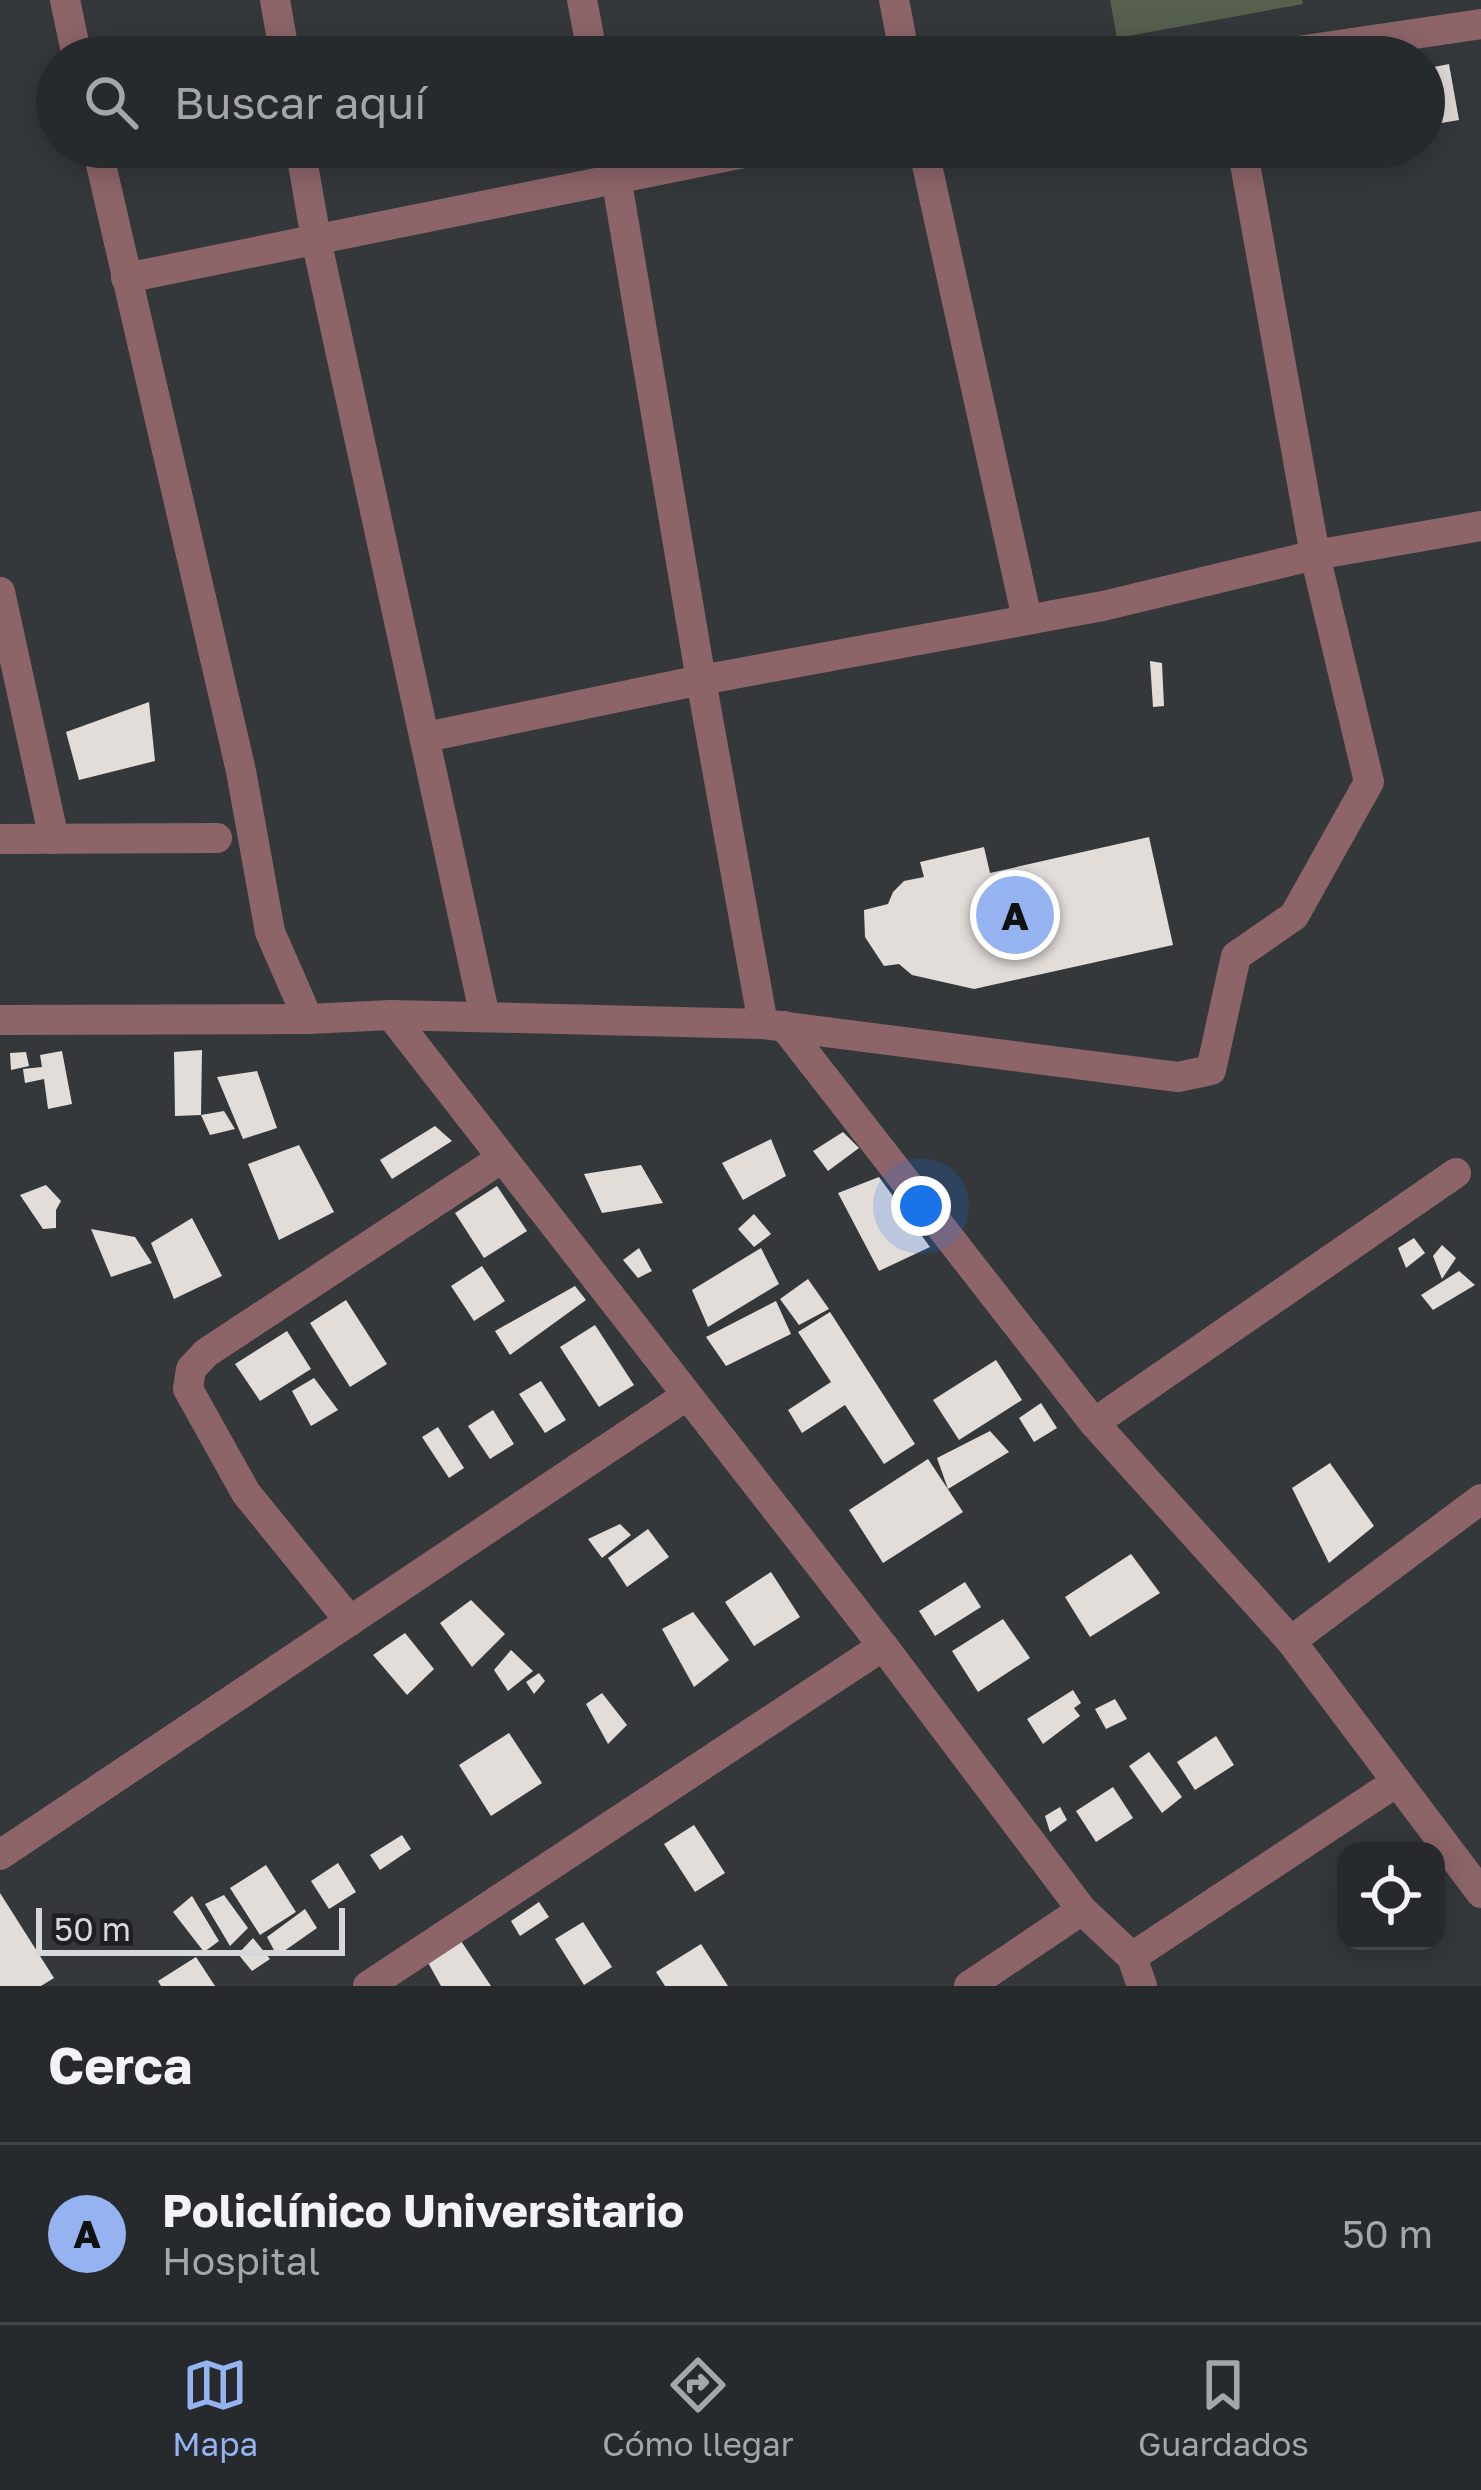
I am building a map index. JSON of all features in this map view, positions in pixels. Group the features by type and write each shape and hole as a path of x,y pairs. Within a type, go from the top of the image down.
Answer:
{"street":[{"path":"65,0 73,36"},
{"path":"275,0 281,36"},
{"path":"582,0 589,36"},
{"path":"894,0 901,36"},
{"path":"1400,36 1481,24"},
{"path":"103,168 242,771 270,932 308,1019"},
{"path":"304,168 485,1017"},
{"path":"616,168 700,680 774,1025 1094,1423 1291,1641 1481,1893"},
{"path":"127,278 672,168"},
{"path":"928,168 1028,619"},
{"path":"0,1020 391,1015 774,1025 1178,1077 1210,1070 1236,956 1294,916 1369,782 1315,555 1246,168"},
{"path":"426,737 700,680 1102,606 1315,555 1481,526"},
{"path":"0,592 54,839"},
{"path":"0,839 217,838"},
{"path":"391,1015 883,1646 1082,1910 1137,1972 1395,1784"},
{"path":"350,1622 245,1493 188,1389 191,1369 206,1353 502,1158"},
{"path":"1094,1423 1456,1174"},
{"path":"0,1855 686,1396"},
{"path":"1291,1641 1481,1499"},
{"path":"368,1986 883,1646"},
{"path":"969,1986 1082,1910"}],"green space":[{"path":"1110,0 1302,0 1303,4 1128,36 1117,36"}],"building":[{"path":"1449,64 1459,120 1445,122 1445,65"},
{"path":"1150,661 1162,663 1164,706 1153,707"},
{"path":"149,702 155,761 79,780 66,732"},
{"path":"1149,837 1173,945 974,989 912,975 899,964 884,966 865,937 864,910 888,904 904,881 924,877 920,862 984,847 990,873"},
{"path":"202,1050 201,1115 175,1116 174,1052"},
{"path":"62,1051 72,1104 48,1109 44,1079 25,1083 23,1069 42,1067 40,1055"},
{"path":"26,1052 29,1066 11,1070 10,1053"},
{"path":"257,1071 277,1128 243,1139 217,1077"},
{"path":"224,1111 235,1129 210,1135 201,1115"},
{"path":"435,1126 452,1141 392,1179 380,1160"},
{"path":"843,1132 859,1148 828,1171 813,1151"},
{"path":"771,1139 786,1176 743,1200 722,1163"},
{"path":"299,1145 334,1212 279,1240 248,1164"},
{"path":"641,1165 663,1203 602,1213 584,1174"},
{"path":"879,1177 930,1247 879,1271 838,1193"},
{"path":"46,1185 61,1201 56,1228 43,1229 20,1195"},
{"path":"497,1186 527,1231 484,1258 455,1213"},
{"path":"754,1214 771,1234 754,1247 738,1229"},
{"path":"192,1218 222,1276 174,1299 151,1243"},
{"path":"91,1229 135,1237 152,1263 111,1277"},
{"path":"1414,1238 1425,1253 1406,1268 1398,1248"},
{"path":"1442,1245 1456,1258 1442,1279 1433,1256"},
{"path":"639,1248 652,1271 638,1278 623,1260"},
{"path":"761,1248 779,1284 708,1327 692,1290"},
{"path":"482,1266 505,1301 474,1321 451,1286"},
{"path":"1459,1271 1475,1285 1433,1310 1421,1295"},
{"path":"808,1279 829,1309 799,1325 780,1299"},
{"path":"575,1286 586,1300 510,1355 495,1331"},
{"path":"346,1300 387,1364 350,1387 310,1323"},
{"path":"776,1301 791,1334 726,1366 706,1337"},
{"path":"830,1312 915,1444 884,1464 845,1405 802,1433 788,1410 831,1382 798,1332"},
{"path":"595,1325 634,1385 599,1407 560,1347"},
{"path":"287,1331 311,1369 260,1401 235,1364"},
{"path":"996,1360 1022,1400 959,1440 933,1400"},
{"path":"314,1378 338,1410 311,1426 292,1391"},
{"path":"541,1381 566,1420 545,1433 519,1394"},
{"path":"1041,1403 1057,1428 1034,1442 1019,1418"},
{"path":"493,1410 514,1444 490,1459 468,1426"},
{"path":"438,1427 464,1468 449,1478 422,1437"},
{"path":"990,1431 1009,1452 948,1489 937,1458"},
{"path":"928,1459 963,1512 883,1563 849,1510"},
{"path":"1330,1463 1374,1526 1329,1563 1292,1488"},
{"path":"620,1524 631,1535 602,1558 588,1539"},
{"path":"648,1529 669,1557 627,1587 608,1558"},
{"path":"1131,1554 1160,1593 1090,1637 1065,1597"},
{"path":"771,1572 800,1617 754,1646 725,1602"},
{"path":"965,1582 981,1607 935,1636 919,1611"},
{"path":"471,1600 505,1634 472,1667 440,1623"},
{"path":"693,1612 729,1660 694,1687 662,1629"},
{"path":"1003,1619 1030,1658 978,1692 952,1651"},
{"path":"405,1633 434,1669 407,1695 373,1655"},
{"path":"511,1650 533,1671 508,1691 494,1670"},
{"path":"539,1673 545,1681 534,1694 526,1682"},
{"path":"1073,1690 1081,1703 1074,1708 1080,1716 1043,1744 1027,1719"},
{"path":"602,1693 627,1725 608,1744 586,1704"},
{"path":"1115,1699 1127,1719 1106,1729 1095,1709"},
{"path":"509,1733 542,1783 491,1816 459,1765"},
{"path":"1216,1736 1234,1765 1195,1790 1177,1762"},
{"path":"1149,1752 1182,1797 1162,1813 1129,1766"},
{"path":"1113,1787 1133,1818 1096,1842 1076,1811"},
{"path":"1060,1807 1067,1820 1050,1832 1045,1816"},
{"path":"694,1825 725,1873 695,1892 664,1844"},
{"path":"402,1835 411,1849 380,1870 370,1855"},
{"path":"338,1863 356,1892 329,1909 311,1881"},
{"path":"266,1865 296,1912 260,1935 230,1888"},
{"path":"0,1893 54,1978 41,1986 0,1986"},
{"path":"224,1895 248,1928 230,1946 205,1904"},
{"path":"192,1896 219,1941 204,1952 173,1912"},
{"path":"539,1902 549,1917 520,1936 511,1921"},
{"path":"305,1909 317,1928 277,1956 267,1937"},
{"path":"583,1922 612,1967 584,1985 555,1939"},
{"path":"253,1938 270,1959 252,1971 238,1954"},
{"path":"459,1938 491,1986 441,1986 426,1959"},
{"path":"701,1944 728,1986 665,1986 656,1972"},
{"path":"196,1957 215,1986 161,1986 158,1981"}],"place":[{"name":"Policlínico Universitario","path":"1015,915"}]}
